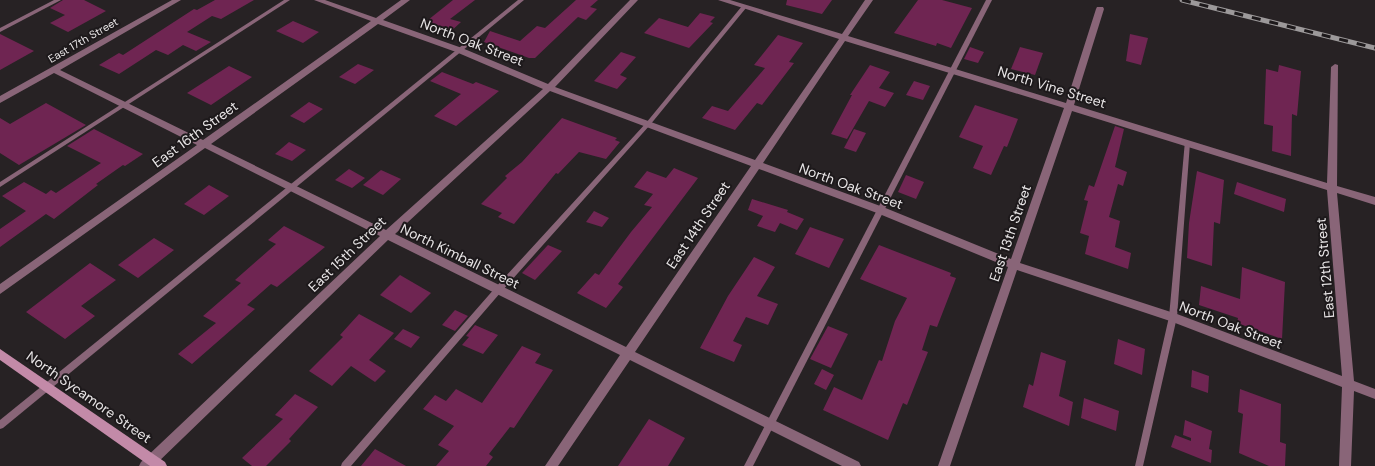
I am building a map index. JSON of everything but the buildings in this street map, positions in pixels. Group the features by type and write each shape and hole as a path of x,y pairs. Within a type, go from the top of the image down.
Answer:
{"main road":[{"name":"North Sycamore Street","path":"0,354 47,386 152,464"}],"street":[{"name":"East 17th Street","path":"0,100 177,0"},
{"name":"North Oak Street","path":"318,0 459,50 549,88 755,166 880,210 1014,265 1173,317 1375,394"},
{"name":"East 16th Street","path":"0,290 406,0"},
{"name":"East 15th Street","path":"152,464 387,235 549,88 634,0"},
{"name":"North Vine Street","path":"722,0 1375,201"},
{"name":"East 14th Street","path":"551,466 869,0"},
{"name":"East 13th Street","path":"944,466 1069,107 1100,9"},
{"name":"East 12th Street","path":"1335,67 1332,188 1348,384 1345,466"},
{"name":"North Kimball Street","path":"54,70 856,466"}],"lane":[{"path":"0,30 58,0"},
{"path":"0,186 287,0"},
{"path":"0,425 521,0"},
{"path":"748,466 989,0"},
{"path":"345,466 498,290 648,124 744,7"},
{"path":"1139,466 1173,317 1187,143"}],"railway":[{"path":"1182,0 1375,48"}]}
